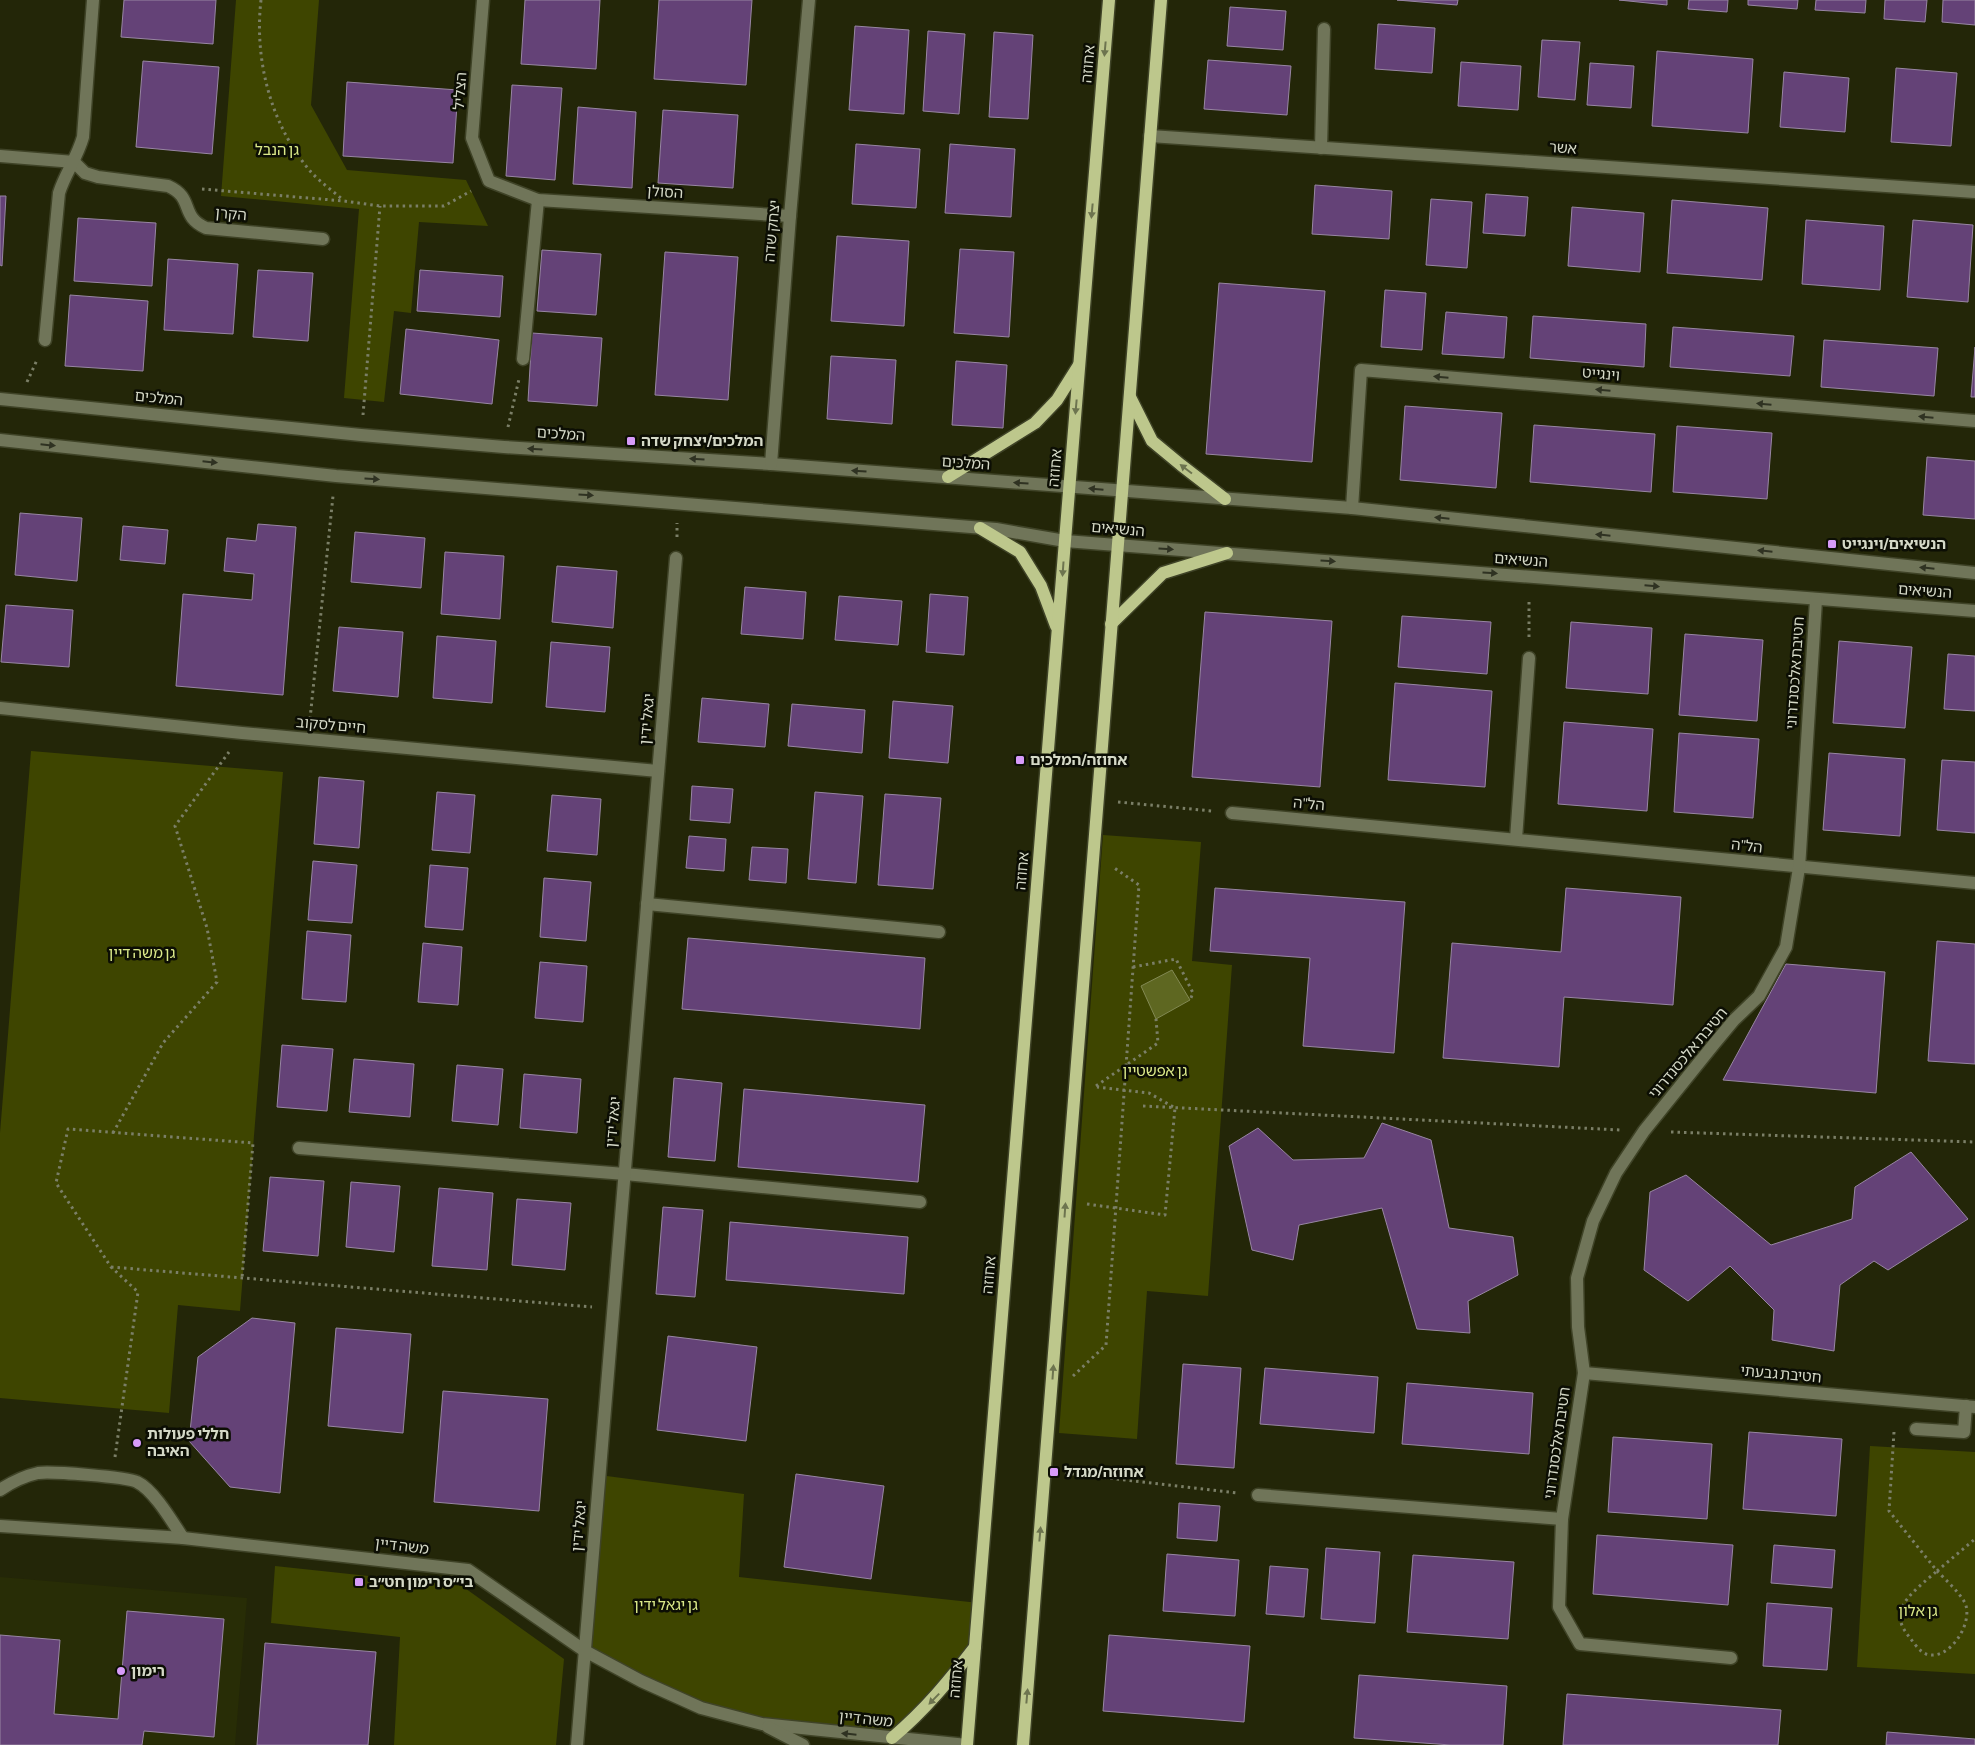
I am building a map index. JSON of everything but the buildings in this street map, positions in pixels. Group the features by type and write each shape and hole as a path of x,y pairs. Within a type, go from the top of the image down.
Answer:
{"main road":[{"name":"אחוזה","path":"967,1745 1109,0"},
{"path":"1022,1745 1161,0"},
{"path":"948,478 1036,423 1057,400 1080,363"},
{"path":"1129,396 1152,441 1225,499"},
{"path":"980,528 1020,552 1041,586 1058,632"},
{"path":"1111,624 1163,574 1227,554"},
{"path":"892,1738 915,1719 940,1693 975,1647"}],"street":[{"path":"45,340 59,193 64,178 74,162 83,137 93,0"},
{"name":"הצליל","path":"483,0 472,138 489,181"},
{"name":"יצחק שדה","path":"771,464 809,0"},
{"path":"1321,148 1324,29"},
{"name":"אשר","path":"1150,136 1975,192"},
{"path":"0,156 74,162 85,173 98,177 168,186"},
{"name":"הסולן","path":"489,181 538,200 790,216"},
{"name":"הקרן","path":"168,186 178,190 184,198 190,217 197,224 206,228 323,239"},
{"path":"523,359 538,200"},
{"name":"וינגייט","path":"1352,508 1361,370 1975,421"},
{"name":"המלכים","path":"0,399 504,447 771,464 1122,491"},
{"path":"0,440 336,476 996,529 1065,541"},
{"name":"הנשיאים","path":"1122,491 1352,508 1975,573"},
{"name":"הנשיאים","path":"1065,541 1975,611"},
{"name":"יגאל ידין","path":"577,1745 676,558"},
{"name":"חטיבת אלכסנדרוני","path":"1731,1658 1580,1644 1559,1607 1562,1519 1584,1374 1578,1327 1577,1278 1592,1220 1616,1173 1644,1131 1734,1020 1759,996 1786,947 1799,868 1816,600"},
{"path":"1516,840 1529,658"},
{"name":"חיים לסקוב","path":"0,708 242,733 658,771"},
{"name":"הל\"ה","path":"1232,813 1799,868 1975,883"},
{"path":"647,904 939,932"},
{"path":"299,1148 625,1174 920,1202"},
{"name":"חטיבת גבעתי","path":"1584,1374 1971,1406"},
{"path":"1916,1429 1964,1432 1971,1406"},
{"path":"0,1490 14,1480 41,1472 112,1477 138,1482 158,1501 183,1538"},
{"name":"חטיבת אלכסנדרוני","path":"1258,1496 1562,1519"},
{"name":"משה דיין","path":"0,1526 183,1538 468,1570 584,1651 641,1681 701,1708 762,1724 967,1745"},
{"name":"משה דיין","path":"762,1724 803,1745"}],"path":[{"path":"261,0 258,26 264,71 275,114 292,146 312,173 344,201"},
{"path":"168,186 344,201 380,206 444,206 489,181"},
{"path":"361,434 380,206"},
{"path":"19,401 45,340"},
{"path":"504,447 523,359"},
{"path":"308,739 336,476"},
{"path":"676,558 678,502"},
{"path":"1529,658 1530,576"},
{"path":"113,1133 164,1043 218,982 207,928 175,826 242,733"},
{"path":"1098,800 1232,813"},
{"path":"1051,1397 1106,1345 1139,885 1093,854"},
{"path":"1133,967 1176,959 1193,993 1190,1000"},
{"path":"1095,1086 1158,1043 1156,1019"},
{"path":"1095,1086 1149,1093 1176,1108"},
{"path":"1094,1096 1095,1086"},
{"path":"1143,1106 1644,1131 1975,1142"},
{"path":"1088,1194 1087,1204 1165,1215 1176,1108"},
{"path":"112,1477 138,1292 111,1267 56,1183 68,1129 253,1144 242,1278"},
{"path":"111,1267 613,1309"},
{"path":"1895,1400 1890,1511 1937,1571 1964,1602 1967,1620 1964,1628 1947,1651 1939,1655 1923,1653 1902,1629 1900,1620 1905,1602 1937,1571 1975,1539"},
{"path":"1045,1470 1258,1496"}],"shaded area":[{"path":"1172,970 1190,1000 1156,1019 1141,986"},
{"name":"רימון","path":"0,1577 247,1598 235,1745 0,1745"}],"green space":[{"name":"גן הנבל","path":"236,0 319,0 311,105 347,170 466,180 488,226 419,222 411,313 394,311 384,402 344,398 359,209 221,196"},
{"name":"גן משה דיין","path":"31,751 283,772 240,1311 178,1305 169,1413 0,1398 0,1133"},
{"name":"גן אפשטיין","path":"1103,835 1201,842 1192,961 1232,965 1208,1296 1147,1291 1137,1439 1059,1433"},
{"name":"גן אלון","path":"1870,1446 1975,1452 1975,1674 1857,1667"},
{"name":"גן יגאל ידין","path":"599,1475 744,1494 739,1577 979,1603 975,1647 892,1738 741,1718 649,1685 585,1651"},
{"path":"275,1566 462,1586 564,1659 556,1745 394,1745 400,1637 271,1623"}],"place":[{"name":"המלכים/יצחק שדה","path":"631,441"},
{"name":"הנשיאים/וינגייט","path":"1832,544"},
{"name":"אחוזה/המלכים","path":"1020,760"},
{"name":"חללי פעולות האיבה","path":"137,1443"},
{"name":"אחוזה/מגדל","path":"1054,1472"},
{"name":"בי״ס רימון חט״ב","path":"359,1582"},
{"name":"רימון","path":"121,1671"}]}
